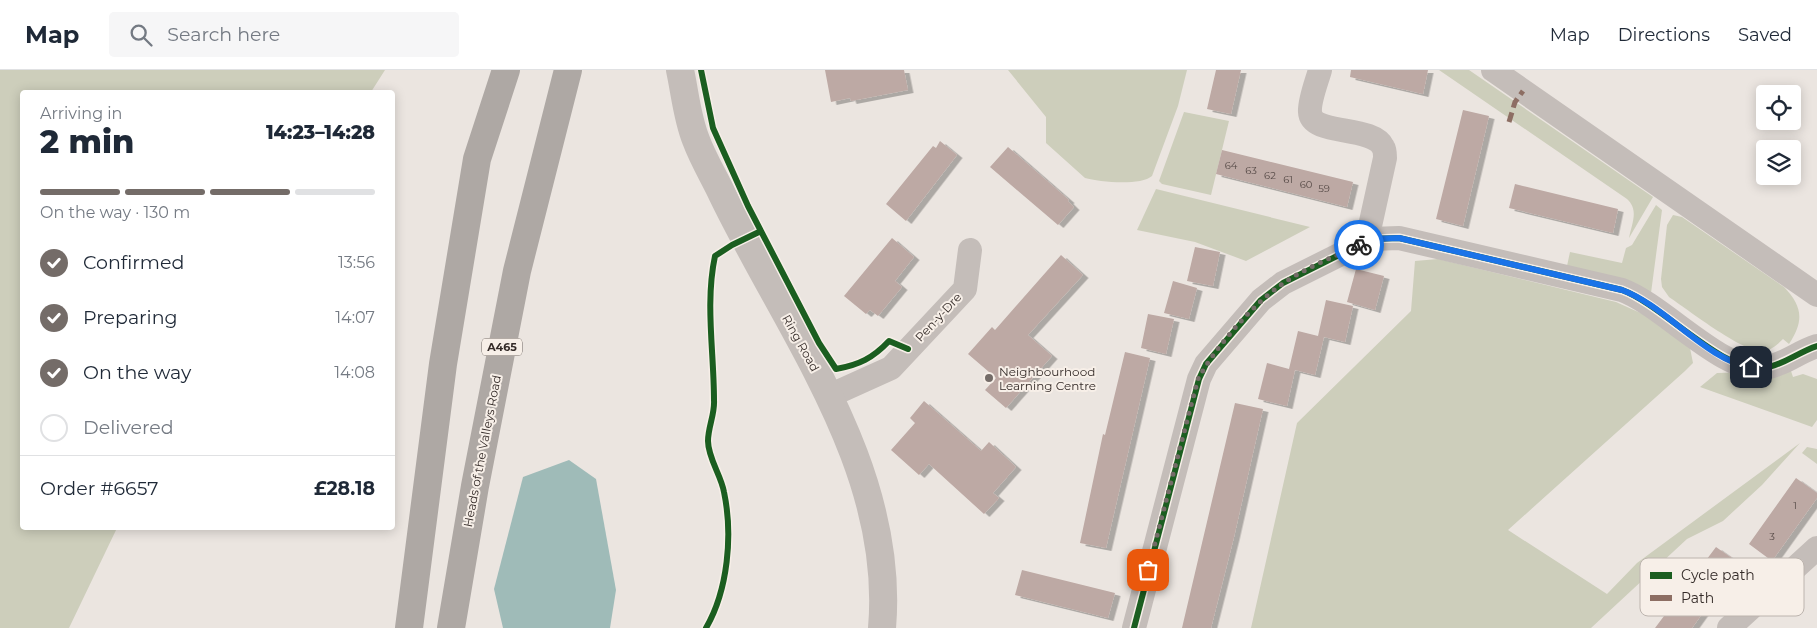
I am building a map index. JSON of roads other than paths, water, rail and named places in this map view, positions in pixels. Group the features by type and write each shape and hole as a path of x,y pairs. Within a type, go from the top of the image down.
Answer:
{"highway":[{"path":"409,628 443,364 477,159 506,70"},
{"name":"Heads of the Valleys Road","path":"451,628 475,486 517,271 568,70"}],"street":[{"name":"Ring Road","path":"680,70 695,140 744,239 845,428 872,514 883,608 882,628"},
{"path":"1320,70 1310,112 1314,121 1322,125 1363,134 1377,140 1383,147 1385,158 1370,226 1372,239"},
{"path":"1493,70 1817,295"},
{"path":"1134,628 1196,388 1206,364 1261,300 1283,283 1372,239 1399,238 1622,290 1638,296 1718,354 1740,365 1762,368 1786,363 1817,346"},
{"name":"Pen-y-Dre","path":"829,396 891,368 965,289 970,250"},
{"path":"1804,560 1817,548"},
{"path":"1729,628 1742,616"}],"water":[{"path":"569,460 596,479 616,590 610,628 503,628 494,589 523,477"}],"place":[{"name":"Neighbourhood Learning Centre","path":"989,378"}]}
